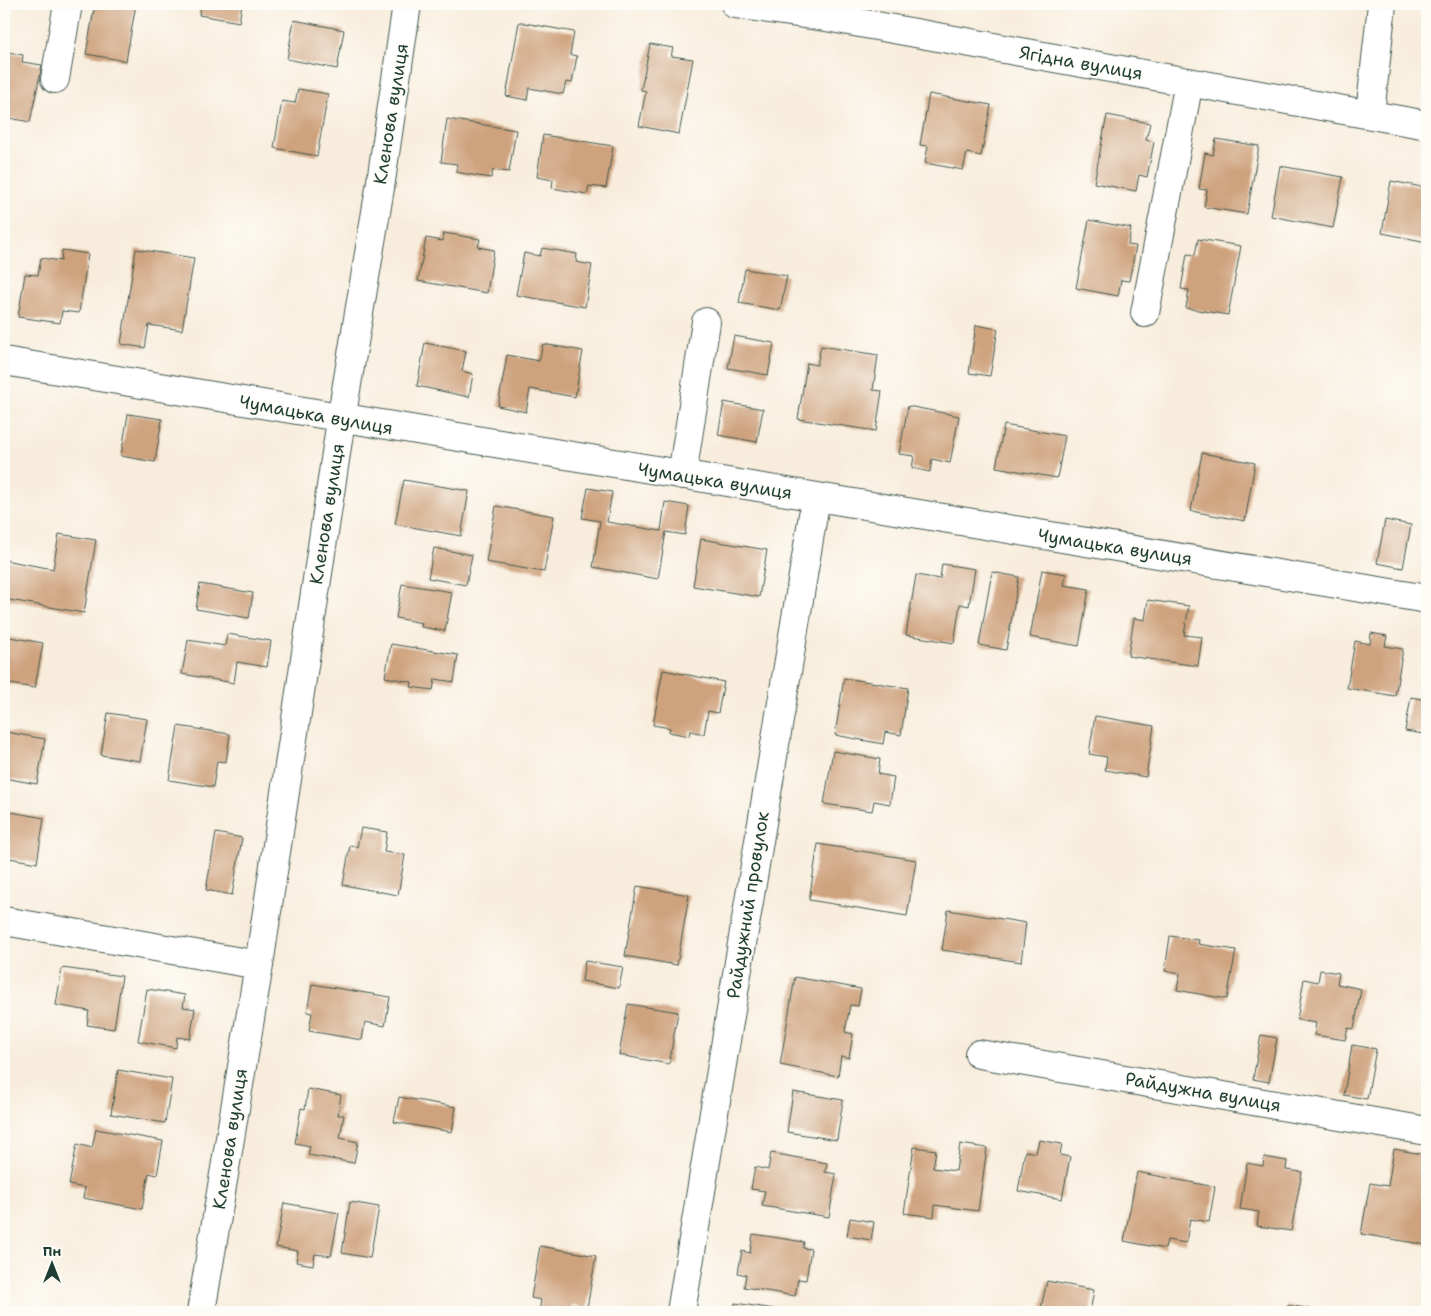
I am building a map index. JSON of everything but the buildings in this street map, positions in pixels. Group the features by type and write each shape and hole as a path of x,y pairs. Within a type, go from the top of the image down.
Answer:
{"street":[{"path":"55,79 68,4"},
{"name":"Кленова вулиця","path":"201,1312 259,965 341,420 380,188 407,4"},
{"name":"Ягідна вулиця","path":"735,4 834,11 1188,82 1427,125"},
{"path":"1370,114 1382,4"},
{"path":"1146,312 1188,82"},
{"path":"682,475 706,322"},
{"name":"Чумацька вулиця","path":"4,361 341,420 1427,599"},
{"name":"Райдужний провулок","path":"681,1312 816,497"},
{"path":"4,921 259,965"},
{"name":"Райдужна вулиця","path":"979,1054 1427,1131"}]}
